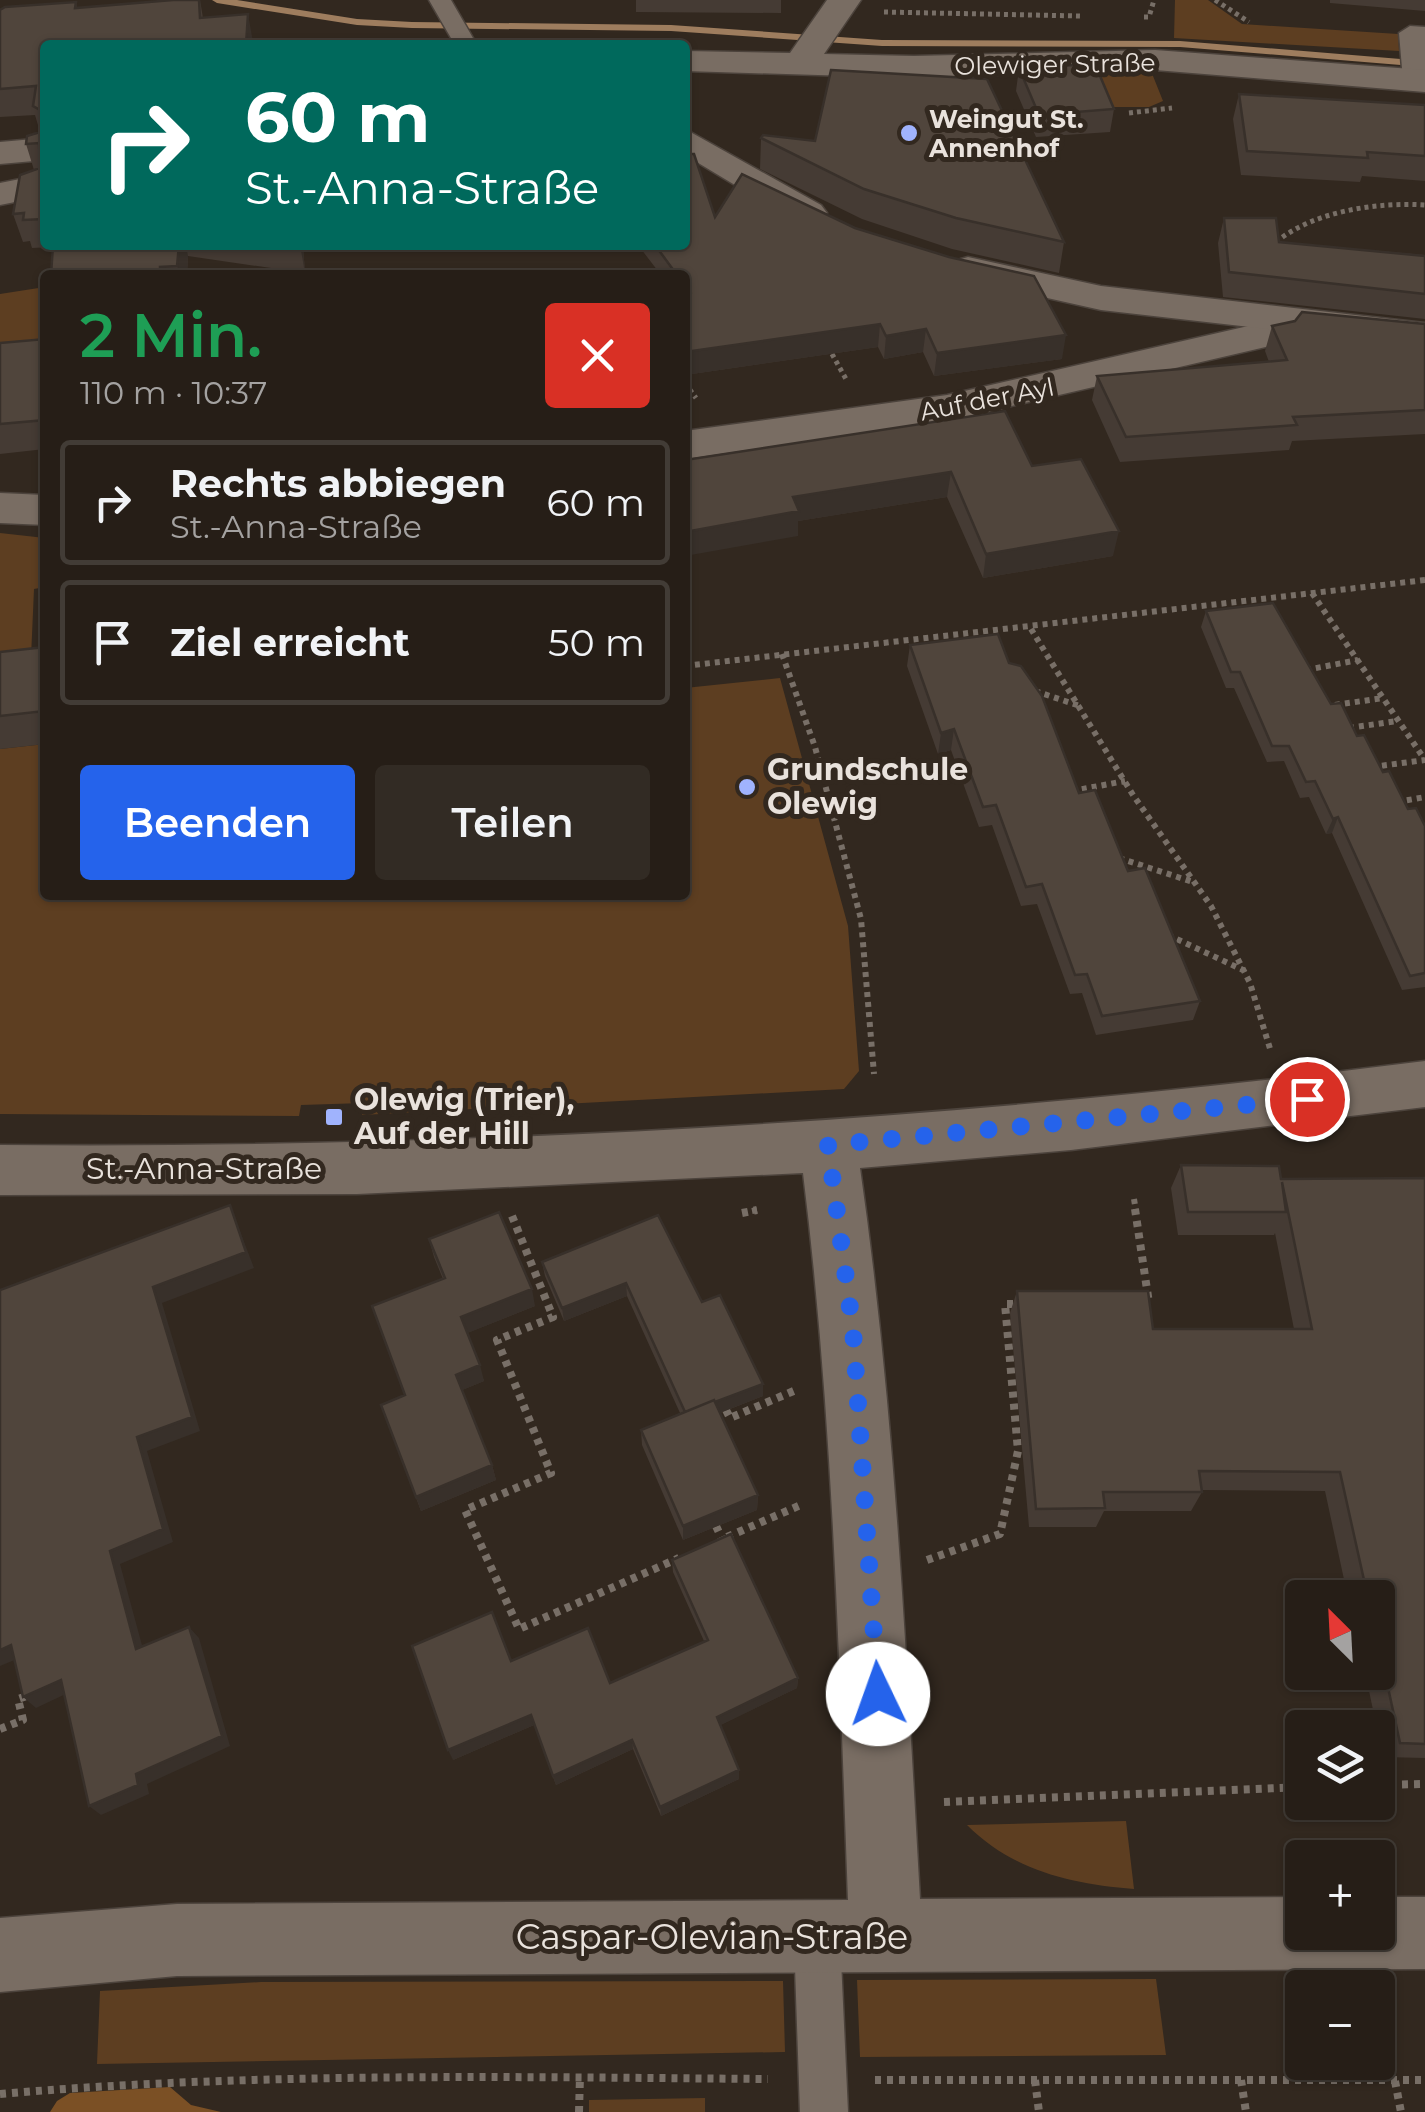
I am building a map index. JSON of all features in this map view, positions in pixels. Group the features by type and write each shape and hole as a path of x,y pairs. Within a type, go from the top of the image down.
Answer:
{"street":[{"path":"811,46 860,6"},
{"name":"Olewiger Straße","path":"690,60 811,46 958,67 1155,60 1416,72"},
{"path":"690,143 759,187 839,228"},
{"path":"0,153 40,149"},
{"path":"0,194 40,186"},
{"path":"924,259 1052,290 1278,321 1425,335"},
{"name":"Auf der Ayl","path":"690,444 975,403 1273,333 1278,321"},
{"path":"0,508 40,510"},
{"name":"St.-Anna-Straße","path":"0,1170 333,1169 828,1145 1425,1084"},
{"path":"828,1145 853,1330 864,1474 852,1937"},
{"name":"Caspar-Olevian-Straße","path":"0,1955 195,1940 1425,1933"}],"lane":[{"path":"444,6 463,40"},
{"path":"1416,72 1410,33 1425,34"},
{"path":"822,2096 852,1937"}],"path":[{"path":"1131,17 1149,17 1154,0"},
{"path":"1215,0 1245,22 1258,23"},
{"path":"860,6 1096,16"},
{"path":"1129,113 1172,108"},
{"path":"1278,321 1276,239 1331,217 1405,202 1425,205"},
{"path":"832,354 843,371"},
{"path":"690,388 696,395"},
{"path":"690,665 1031,629 1425,580"},
{"path":"1312,592 1425,760 1366,768"},
{"path":"1031,629 1124,781 1194,882 1244,971 1256,1002"},
{"path":"782,654 815,747 861,919 874,1074"},
{"path":"1295,672 1358,660"},
{"path":"1028,688 1073,707 1080,706"},
{"path":"1319,708 1384,698"},
{"path":"1340,730 1398,721"},
{"path":"1066,792 1124,781"},
{"path":"1390,803 1425,798"},
{"path":"1113,848 1118,857 1194,882"},
{"path":"1162,922 1168,935 1244,971"},
{"path":"1134,1199 1151,1316"},
{"path":"507,1202 552,1317 496,1340 551,1473 465,1510 518,1629 688,1554"},
{"path":"1131,1302 1149,1302"},
{"path":"918,1563 1000,1534 1018,1451 1005,1304 1023,1304"},
{"path":"726,1410 730,1418 798,1388"},
{"path":"705,1546 821,1496"},
{"path":"716,1526 722,1539"},
{"path":"0,1729 22,1720 18,1699 32,1694"},
{"path":"1395,1785 1425,1784"},
{"path":"950,1802 1285,1788"},
{"path":"579,2112 580,2076"},
{"path":"0,2094 166,2080 580,2076 822,2096 1035,2080 1285,2080"},
{"path":"1035,2080 1039,2112"},
{"path":"1242,2080 1246,2112"},
{"path":"1401,2112 1395,2080 1425,2080"}],"shaded area":[{"path":"1175,0 1208,0 1242,24 1398,34 1399,51 1174,38"},
{"path":"1151,71 1163,101 1149,107 1100,107 1072,73"},
{"path":"40,288 40,362 0,366 0,294"},
{"path":"0,533 40,537 40,588 34,589 31,658 0,662"},
{"name":"Grundschule Olewig","path":"780,678 848,926 859,1071 844,1089 362,1115 364,1103 301,1105 299,1116 0,1114 0,749 40,745 40,900 690,900 690,687"},
{"path":"1126,1821 1134,1889 1066,1879 1023,1864 967,1825"},
{"path":"1156,1979 1166,2055 860,2057 857,1980"},
{"path":"783,1981 785,2052 97,2064 100,1991 261,1982"},
{"path":"170,2087 191,2105 221,2112 50,2112 57,2101 70,2093"},
{"path":"705,2098 705,2112 589,2112 589,2100"}],"building":[{"path":"199,0 200,18 248,14 246,40 40,40 40,110 33,106 36,86 0,89 0,10 76,2 75,8"},
{"path":"1095,64 1114,109 1039,115 1019,68"},
{"path":"831,70 987,79 1064,242 956,218 864,189 761,138 763,135 815,141"},
{"path":"1239,94 1425,105 1425,156 1367,152 1368,158 1247,151"},
{"path":"40,132 40,168 39,143 26,144 27,136"},
{"path":"690,154 694,154 715,217 742,174 855,228 949,257 1034,276 1066,335 937,353 926,329 886,336 880,324 690,351 690,270 673,270 659,250 690,250"},
{"path":"40,168 40,219 23,220 24,213 13,214 20,175"},
{"path":"1224,218 1276,218 1279,242 1425,256 1425,294 1229,272"},
{"path":"53,250 179,250 177,266 160,270 51,270"},
{"path":"1302,312 1425,324 1425,410 1293,417 1297,425 1126,437 1097,376 1287,360 1272,326 1295,321"},
{"path":"40,339 40,420 0,424 0,343"},
{"path":"1005,411 1032,466 1081,459 1119,531 986,554 951,472 793,497 799,511 690,531 690,459"},
{"path":"1273,603 1331,704 1341,703 1357,736 1364,735 1383,772 1389,771 1408,809 1416,808 1425,826 1425,973 1410,976 1338,817 1333,819 1315,781 1306,782 1289,746 1272,746 1240,672 1231,672 1206,611"},
{"path":"998,634 1009,663 1021,666 1042,696 1079,793 1095,790 1128,871 1145,868 1200,1001 1102,1016 1087,974 1075,975 1042,884 1026,887 996,805 983,807 954,729 941,733 910,645"},
{"path":"40,648 40,712 0,716 0,652"},
{"path":"1181,1165 1279,1166 1281,1179 1425,1178 1425,1744 1400,1743 1389,1690 1395,1690 1395,1580 1364,1580 1340,1472 1199,1471 1202,1492 1103,1492 1105,1508 1036,1509 1017,1291 1148,1291 1153,1329 1312,1329 1282,1182 1286,1212 1188,1212"},
{"path":"230,1205 246,1252 153,1287 192,1417 137,1437 163,1529 110,1551 136,1649 189,1627 222,1736 136,1774 138,1785 89,1806 61,1680 23,1697 11,1645 0,1650 0,1290"},
{"path":"499,1212 532,1289 461,1317 480,1365 456,1375 492,1465 416,1497 381,1405 405,1395 372,1306 445,1278 429,1239"},
{"path":"658,1215 702,1302 720,1295 763,1384 685,1412 626,1283 562,1308 542,1262"},
{"path":"714,1400 758,1495 683,1526 641,1430"},
{"path":"731,1534 798,1678 717,1717 739,1770 660,1807 632,1740 553,1776 531,1715 448,1750 412,1646 492,1612 511,1661 588,1628 610,1683 708,1640 672,1560"}],"waterway":[{"path":"217,0 357,22 412,25 671,28 882,43 1180,44 1425,64"}],"place":[{"name":"Weingut St. Annenhof","path":"909,133"},
{"name":"Grundschule Olewig","path":"747,787"},
{"name":"Olewig (Trier), Auf der Hill","path":"334,1117"}],"route":[{"path":"878,1694 853,1330 828,1145 1307,1099"}]}
